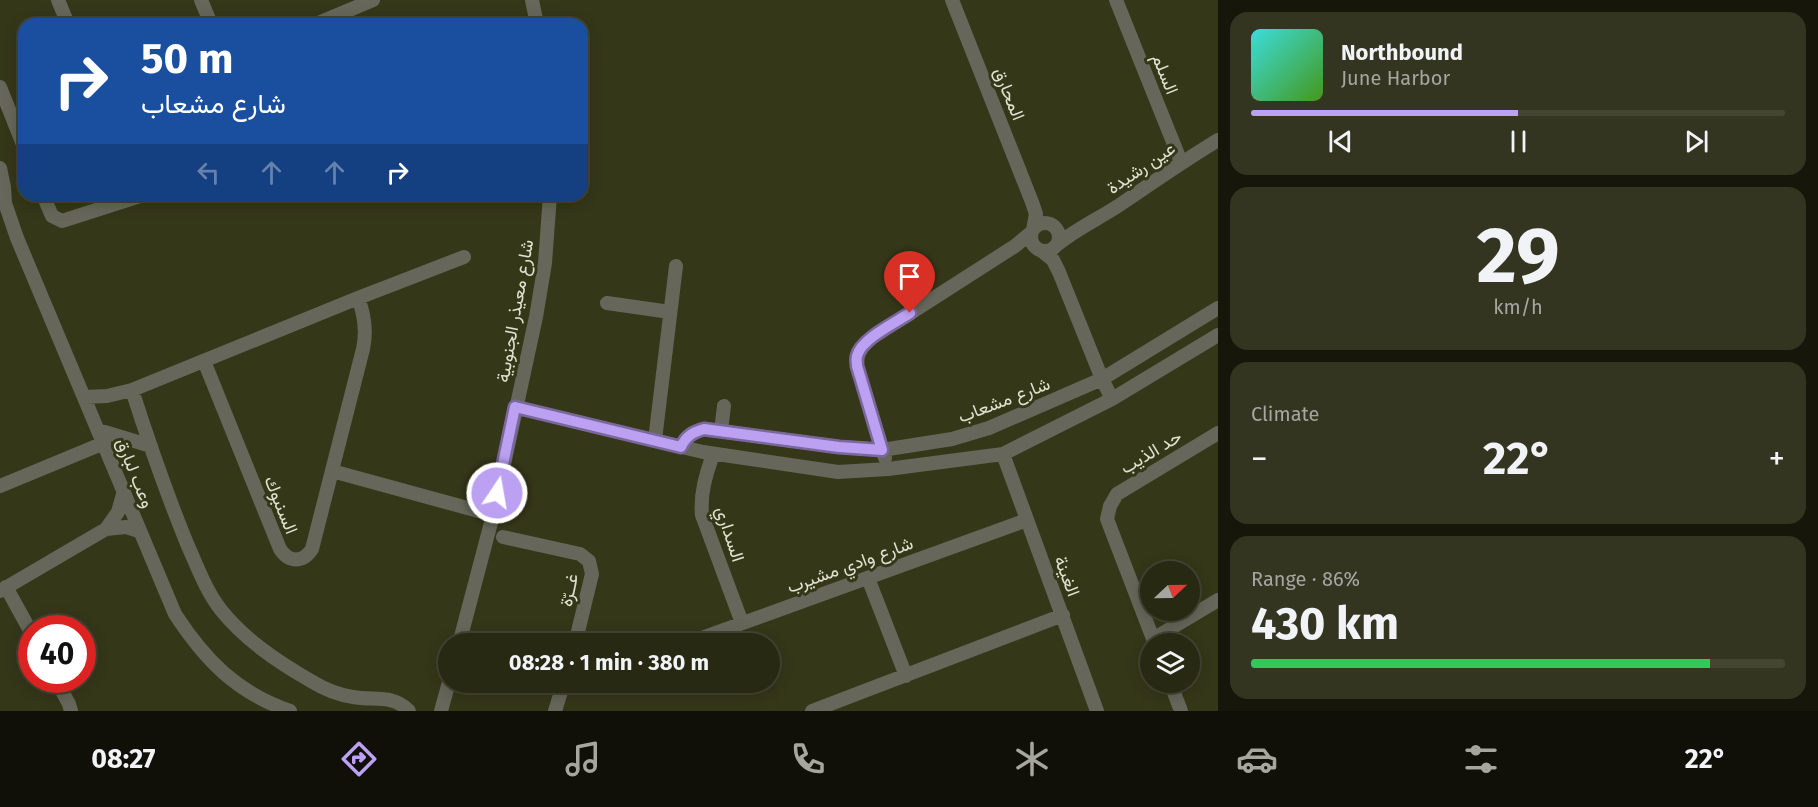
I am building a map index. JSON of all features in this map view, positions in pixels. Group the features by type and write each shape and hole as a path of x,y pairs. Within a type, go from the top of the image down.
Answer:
{"street":[{"path":"58,0 66,18"},
{"path":"201,0 208,18"},
{"path":"330,18 373,0"},
{"path":"532,0 536,18"},
{"name":"المحارق","path":"952,0 1032,202 1036,214 1032,231"},
{"name":"السلم","path":"1116,0 1181,162"},
{"path":"0,87 18,132"},
{"name":"عين رشيدة","path":"1048,248 1218,140"},
{"name":"وعب لبارق","path":"0,168 4,187 2,199 6,227 85,397 175,614 207,658 228,677 275,708 290,711"},
{"path":"46,201 52,216 62,221 124,201"},
{"name":"شارع معيذر الجنوبية","path":"462,633 493,515 536,317 546,252 550,201"},
{"name":"المحارق","path":"1032,202 1052,225"},
{"path":"888,469 857,366 857,356 863,345 1015,246 1038,224 1052,225 1059,232 1048,248"},
{"name":"عين رشيدة","path":"1052,225 1083,226"},
{"path":"1032,231 1032,241 1048,248 1112,399"},
{"path":"1015,246 1028,244 1048,248"},
{"path":"85,397 107,396 132,390 464,257"},
{"path":"655,440 676,266"},
{"name":"السنبوك","path":"204,361 280,549 284,556 292,560 300,560 308,556 312,549 365,339 365,321 358,298"},
{"path":"607,303 670,312"},
{"name":"شارع مشعاب","path":"681,447 684,440 704,429 839,447 882,450 952,438 989,428 1102,379 1218,308"},
{"path":"515,407 713,454 838,472 888,469 1004,454 1112,399 1218,335"},
{"path":"132,390 182,532 203,581 229,620 267,653 313,683 345,695 390,699 409,711"},
{"path":"721,431 724,406"},
{"name":"حد الذيب","path":"1151,633 1107,519 1110,506 1117,494 1218,432"},
{"path":"0,486 101,436 151,446"},
{"name":"السداري","path":"713,454 703,483 702,515 742,623"},
{"name":"الغينة","path":"1004,454 1097,711"},
{"path":"332,471 493,515"},
{"path":"106,529 118,512 123,491"},
{"name":"شارع وادي مشيرب","path":"715,633 1027,520"},
{"path":"20,615 3,589 106,529 126,527 140,531"},
{"name":"غــرّة","path":"503,537 580,554 589,561 592,574 578,633"},
{"path":"868,578 906,675"},
{"path":"1166,633 1218,600"},
{"path":"812,711 1063,615"},
{"path":"63,693 71,711"},
{"path":"441,711 445,693"},
{"path":"555,711 561,693"},
{"path":"1174,693 1181,711"}],"route":[{"path":"497,493 515,407 681,447 688,436 704,429 839,447 882,450 857,366 857,356 863,345 910,313"}]}
